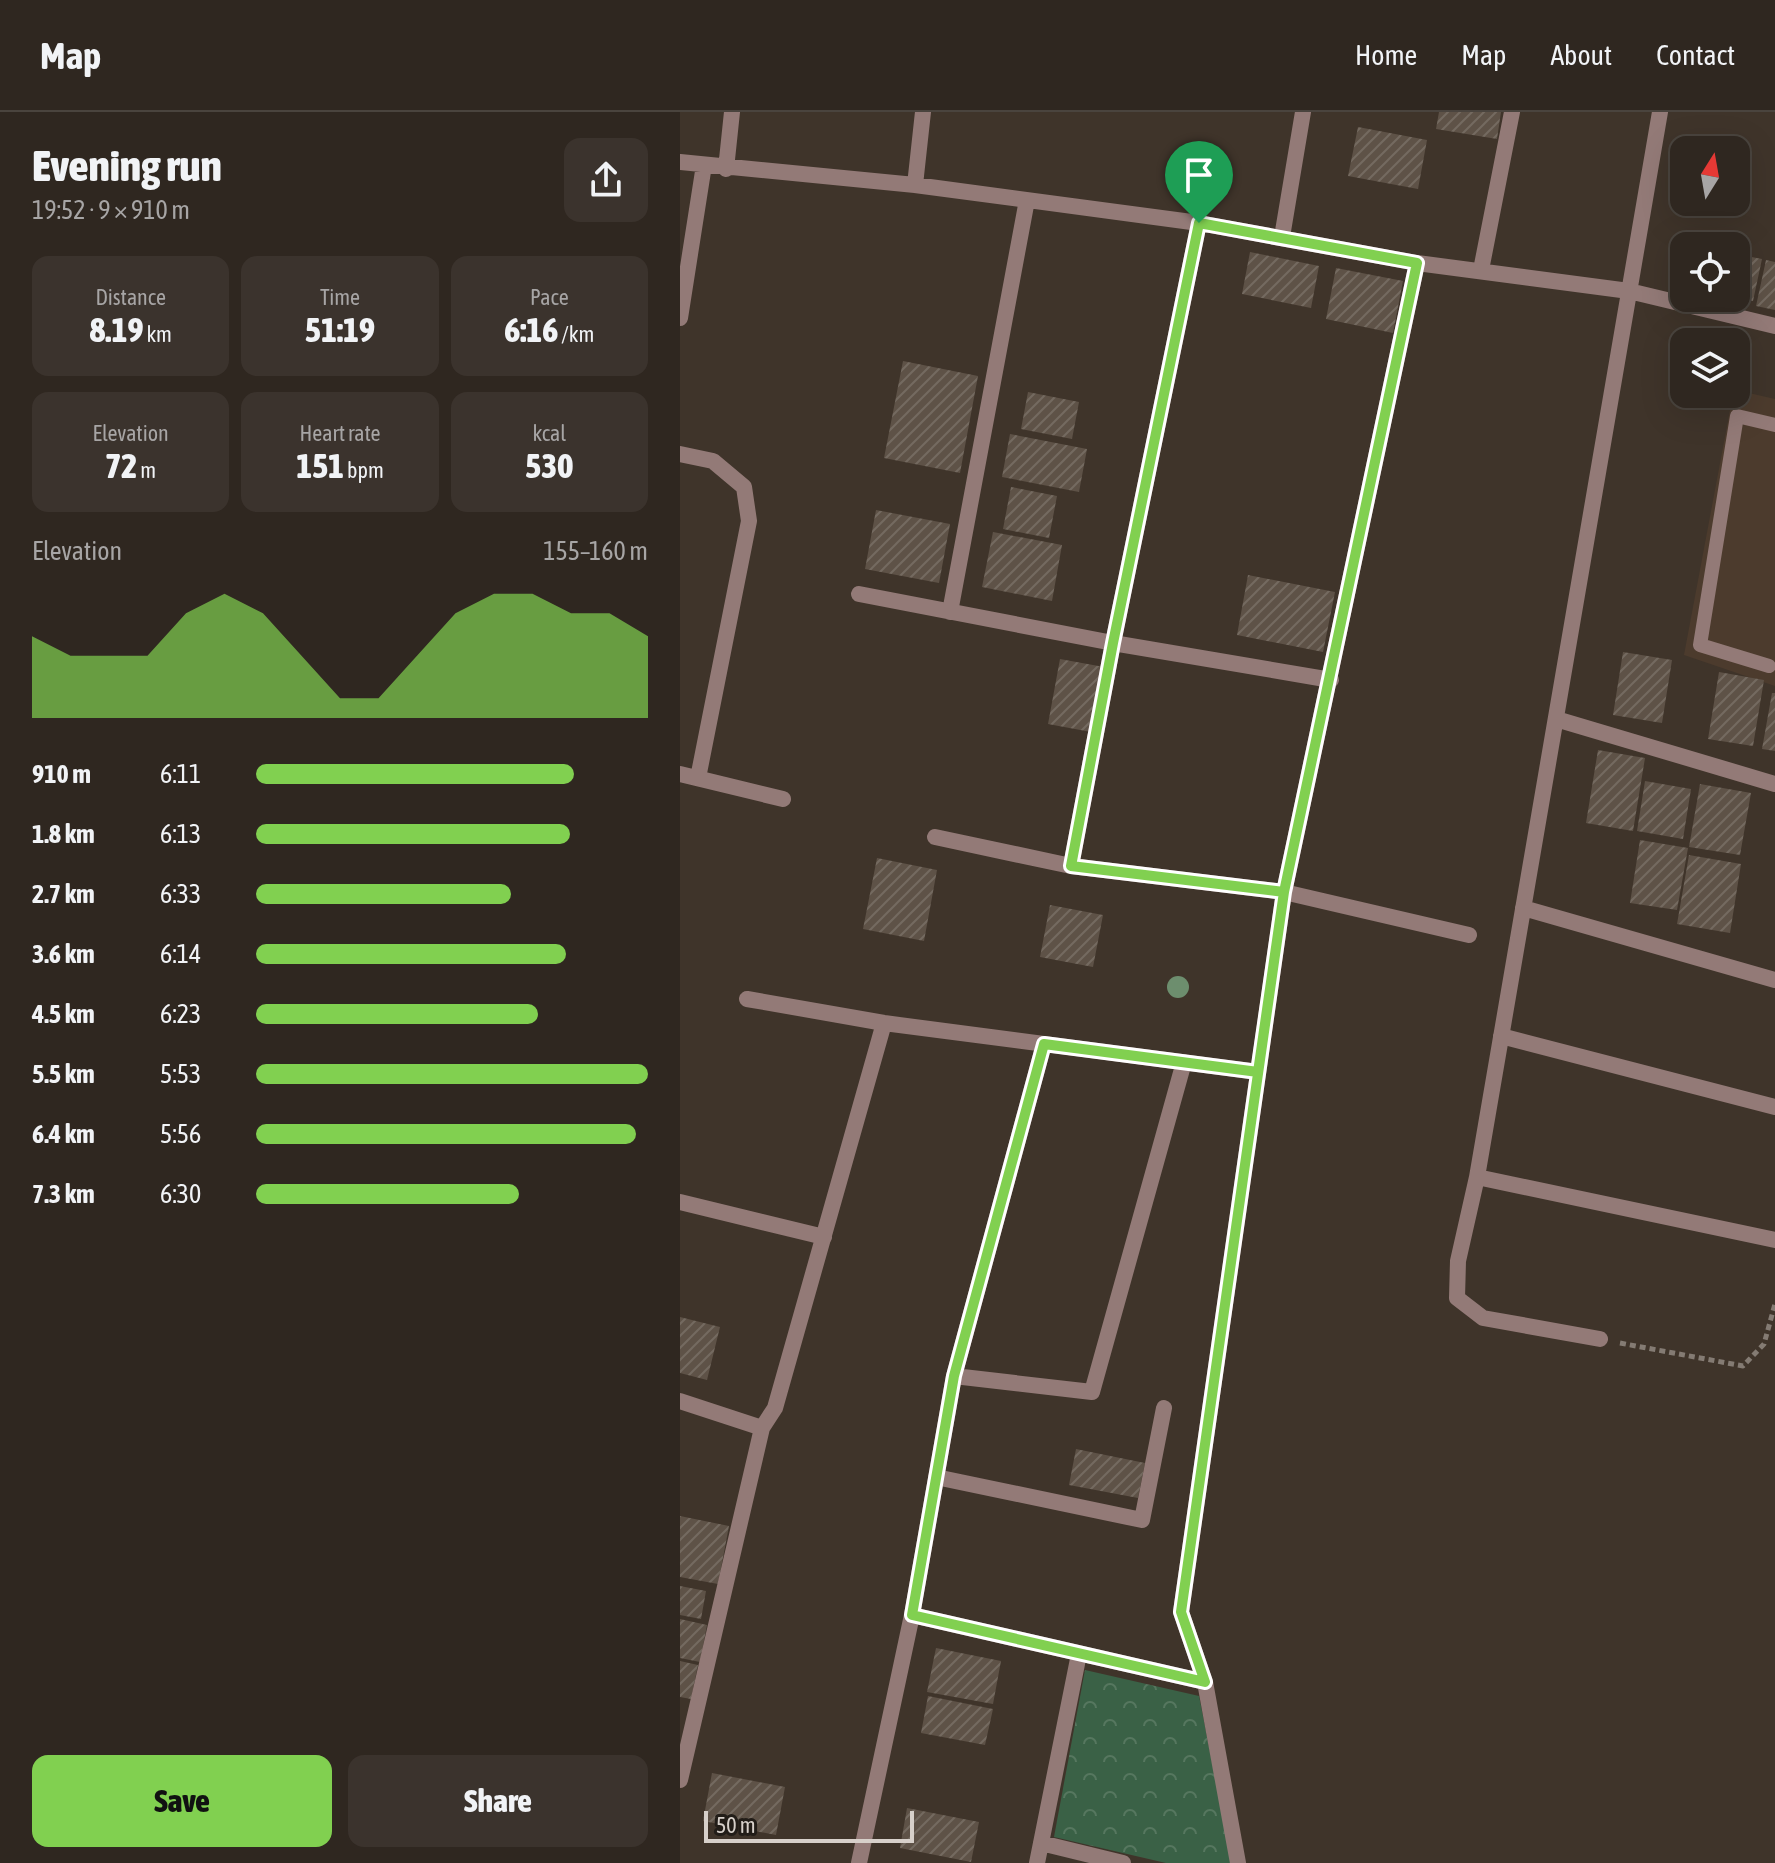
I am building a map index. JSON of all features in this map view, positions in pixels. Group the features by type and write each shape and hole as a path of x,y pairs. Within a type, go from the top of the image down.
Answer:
{"street":[{"path":"726,169 732,112"},
{"path":"915,185 923,112"},
{"path":"1282,237 1303,112"},
{"path":"1481,270 1512,112"},
{"path":"1600,1339 1483,1318 1457,1298 1458,1261 1477,1177 1660,112"},
{"path":"680,162 726,169 915,185 1199,223 1417,263 1629,291 1775,326"},
{"path":"680,318 704,165"},
{"path":"950,612 1027,200"},
{"path":"1071,866 1199,223"},
{"path":"1238,1863 1205,1682 1181,1612 1284,892 1417,263"},
{"path":"680,454 713,461 744,487 749,521 698,778"},
{"path":"859,594 1113,643 1331,680"},
{"path":"1556,719 1775,784"},
{"path":"680,774 783,799"},
{"path":"935,837 1071,866 1284,892 1469,935"},
{"path":"1523,908 1775,980"},
{"path":"747,999 884,1023 1258,1072"},
{"path":"680,1780 762,1428 775,1408 884,1023"},
{"path":"1501,1036 1775,1107"},
{"path":"859,1863 912,1615 954,1376 1044,1044"},
{"path":"954,1376 1092,1392 1184,1062"},
{"path":"1477,1177 1775,1240"},
{"path":"680,1202 824,1237"},
{"path":"680,1401 762,1428"},
{"path":"936,1477 1142,1520 1164,1408"},
{"path":"912,1615 1205,1682"},
{"path":"1037,1863 1079,1654"},
{"path":"1041,1843 1123,1863"}],"lane":[{"path":"1769,666 1700,645 1737,416 1775,425"}],"path":[{"path":"1600,1339 1743,1366 1764,1344 1775,1304"}],"shaded area":[{"path":"1750,393 1775,399 1775,686 1684,655 1730,408 1750,408"}],"green space":[{"path":"1085,1670 1199,1696 1232,1863 1166,1863 1054,1837"}],"building":[{"path":"1439,112 1501,112 1497,139 1436,129"},
{"path":"1358,127 1427,140 1418,189 1348,176"},
{"path":"1250,252 1319,266 1311,308 1242,294"},
{"path":"1750,257 1762,259 1753,301 1750,300"},
{"path":"1766,260 1775,262 1775,310 1756,306"},
{"path":"1336,268 1403,281 1393,333 1326,319"},
{"path":"903,361 978,376 960,473 884,458"},
{"path":"1028,392 1079,402 1072,439 1021,429"},
{"path":"1010,434 1087,449 1079,492 1002,477"},
{"path":"1011,487 1057,496 1049,538 1003,529"},
{"path":"876,510 950,524 939,583 865,569"},
{"path":"993,532 1062,545 1052,601 982,587"},
{"path":"1248,575 1335,592 1323,652 1237,635"},
{"path":"1623,652 1672,660 1662,723 1613,715"},
{"path":"1060,659 1104,667 1091,732 1048,724"},
{"path":"1719,672 1764,680 1753,746 1708,739"},
{"path":"1772,693 1775,693 1775,751 1762,749"},
{"path":"1598,750 1645,758 1633,831 1586,823"},
{"path":"1645,781 1691,789 1683,839 1637,831"},
{"path":"1700,784 1751,793 1740,855 1689,847"},
{"path":"1640,840 1688,848 1677,910 1630,903"},
{"path":"1689,855 1741,864 1730,933 1677,924"},
{"path":"877,858 937,870 924,941 863,929"},
{"path":"1050,905 1103,915 1093,967 1040,957"},
{"path":"680,1317 720,1327 707,1380 680,1373"},
{"path":"1076,1449 1145,1463 1138,1498 1069,1485"},
{"path":"680,1516 729,1526 718,1584 680,1577"},
{"path":"680,1586 706,1591 701,1619 680,1615"},
{"path":"680,1619 707,1625 700,1662 680,1658"},
{"path":"936,1648 1001,1661 993,1704 927,1692"},
{"path":"680,1661 698,1665 691,1699 680,1697"},
{"path":"928,1696 993,1709 985,1745 921,1733"},
{"path":"712,1773 785,1787 776,1835 703,1821"},
{"path":"907,1808 979,1822 971,1862 900,1848"}],"route":[{"path":"1199,223 1071,866 1284,892 1181,1612 1205,1682 912,1615 954,1376 1044,1044 1258,1072 1284,892 1417,263 1199,223"}]}
